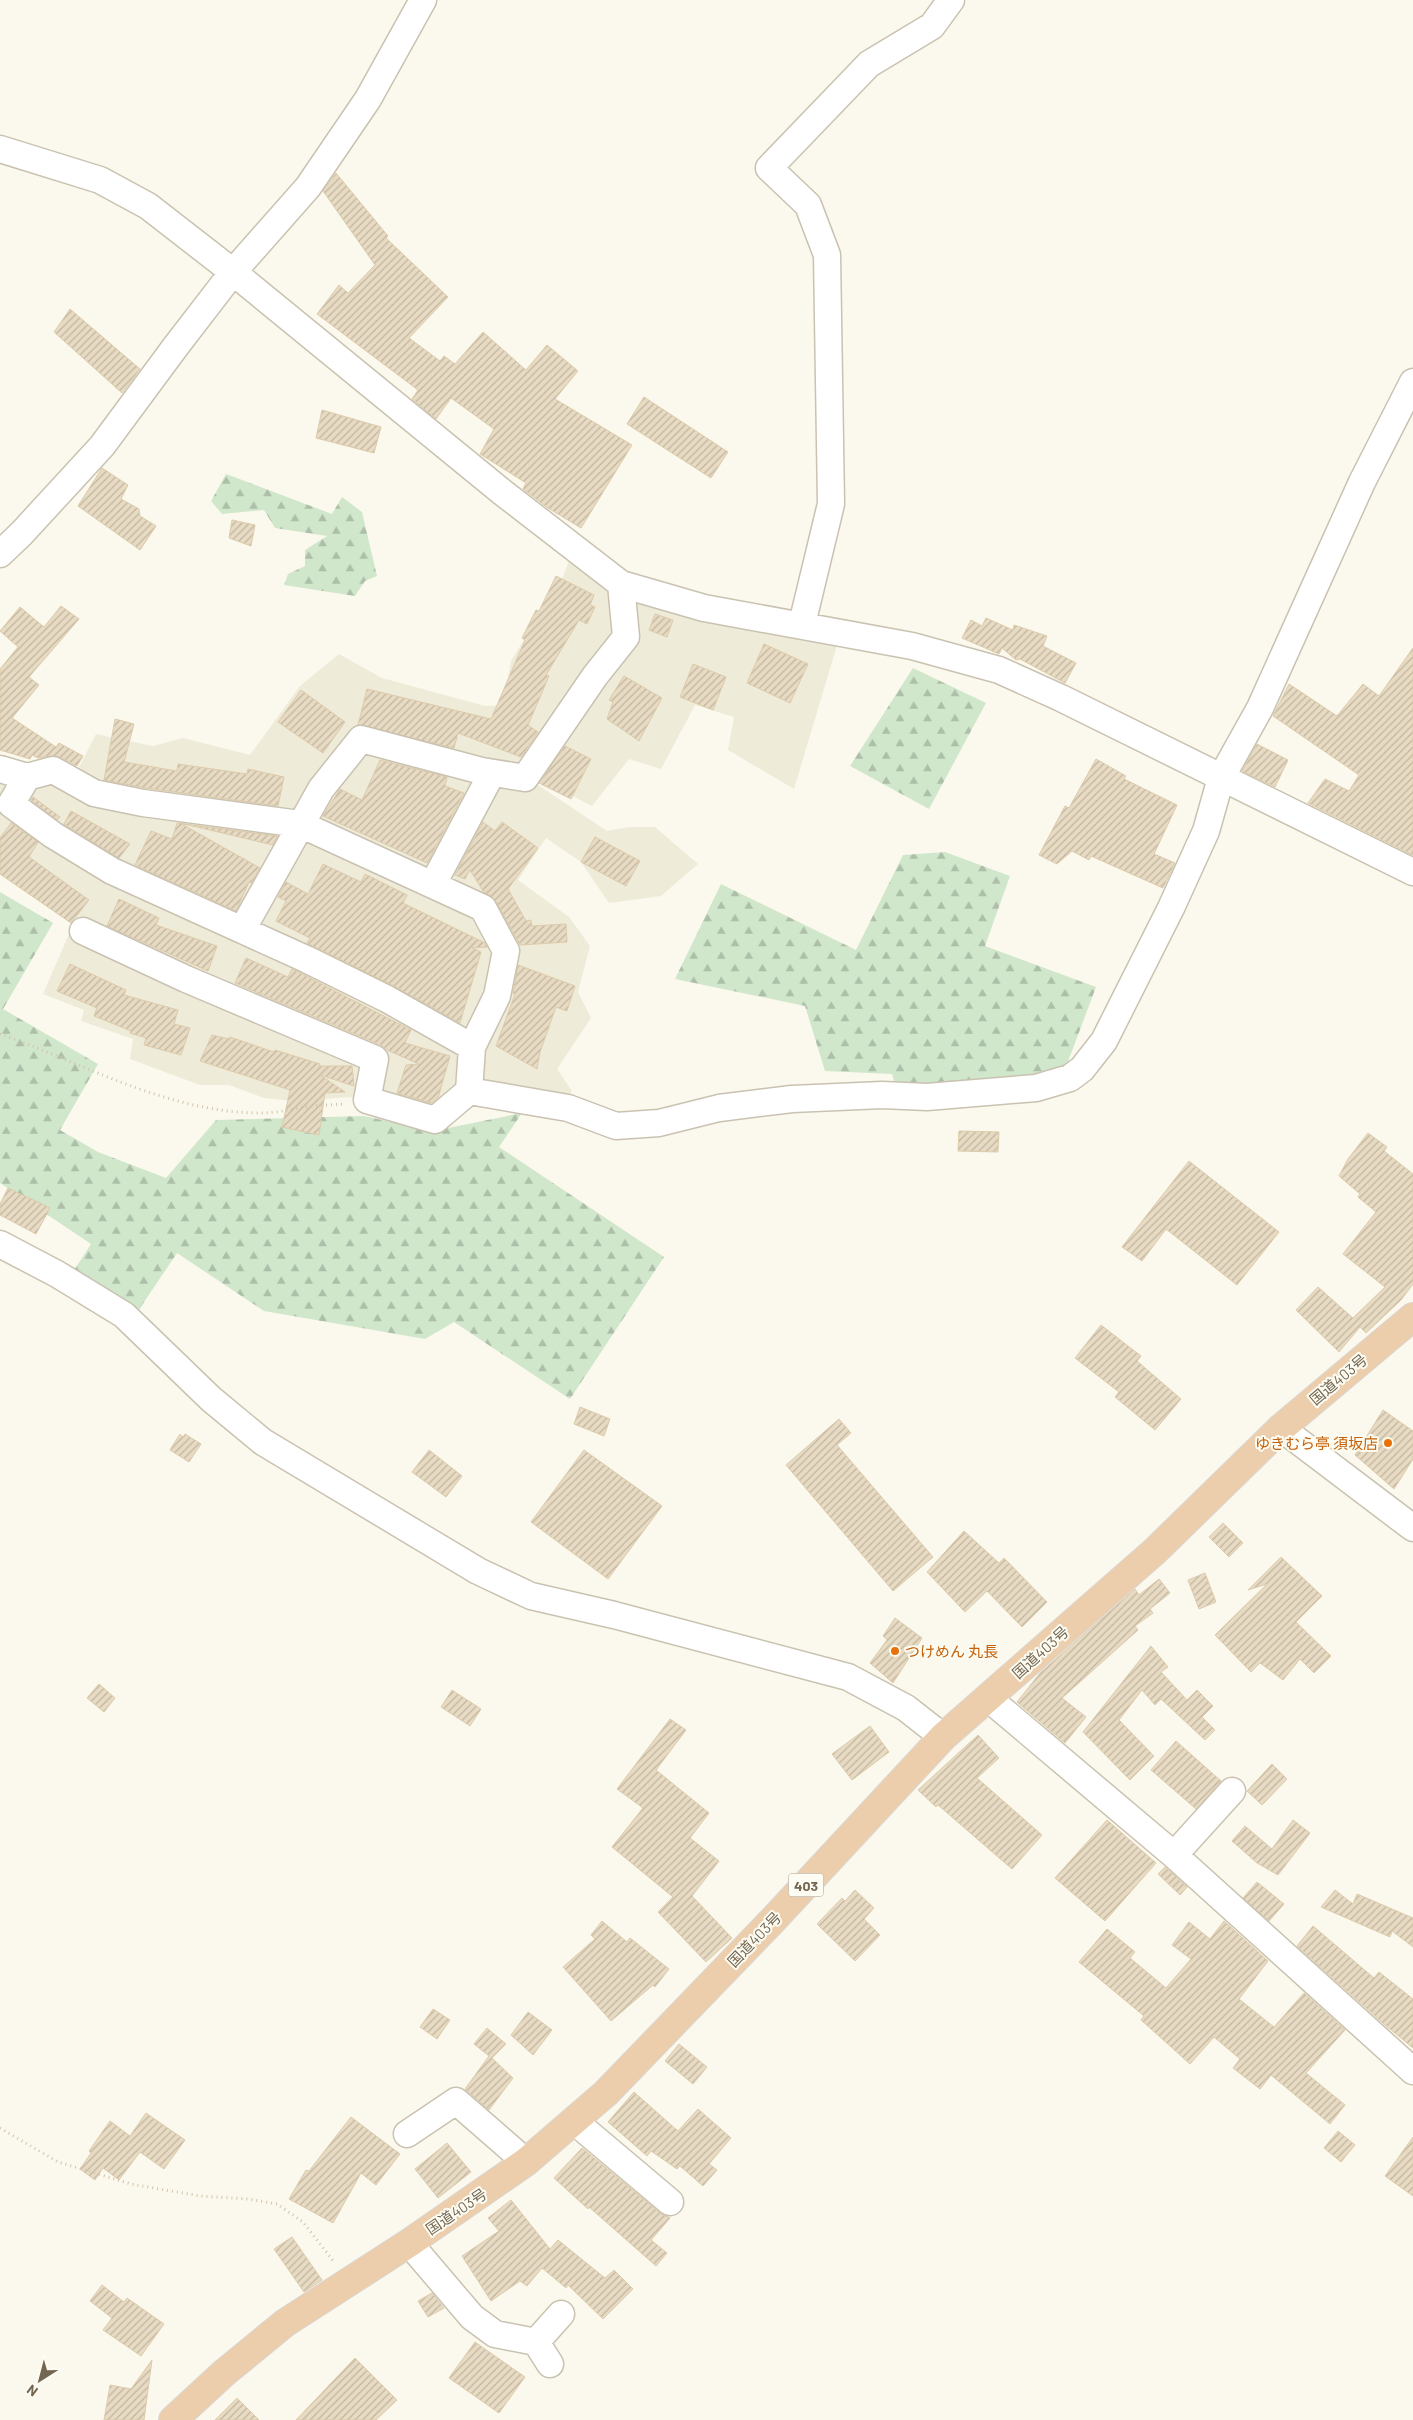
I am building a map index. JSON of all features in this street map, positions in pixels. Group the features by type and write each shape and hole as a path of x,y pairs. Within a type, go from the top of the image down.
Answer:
{"highway":[{"name":"国道403号","path":"173,2420 285,2323 409,2243 526,2162 606,2093 943,1737 1155,1550 1281,1428 1413,1317"}],"street":[{"path":"0,554 22,533 102,446 233,272 308,187 368,99 422,0"},
{"path":"802,624 831,504 827,255 808,205 769,168 868,64 932,26 950,0"},
{"path":"0,149 100,180 148,206 233,272 502,492 621,584 704,608 802,624 912,646 998,670 1060,698 1413,872"},
{"path":"469,1091 568,1108 616,1126 659,1123 719,1108 792,1099 882,1095 927,1097 1036,1088 1070,1078 1082,1069 1104,1041 1171,908 1206,831 1221,778 1260,708 1362,482 1413,382"},
{"path":"242,930 321,789 362,739 492,772 525,778 595,676 626,637 621,584"},
{"path":"0,769 27,777 53,770 94,793 143,803 300,824 483,908 506,951 497,996 472,1047 469,1091 435,1120 367,1100 375,1059 186,979 83,931"},
{"path":"433,884 492,772"},
{"path":"27,777 11,804 53,835 112,872 242,930 387,999 472,1047"},
{"path":"0,1244 57,1274 124,1315 211,1400 263,1442 478,1571 531,1596 848,1677 906,1708 943,1737"},
{"path":"1281,1428 1413,1528"},
{"path":"988,1698 1174,1856 1413,2071"},
{"path":"1174,1856 1232,1791"},
{"path":"407,2134 456,2101 526,2162"},
{"path":"574,2121 670,2202"},
{"path":"409,2243 472,2317 495,2334 536,2342 550,2364"},
{"path":"536,2342 561,2314"}],"path":[{"path":"0,1034 115,1080 187,1104 260,1113 280,1113 305,1107 344,1105 367,1100"},
{"path":"0,2128 58,2162 131,2184 200,2196 248,2199 276,2204 303,2222 349,2282"}],"shaded area":[{"path":"571,555 610,585 617,632 523,770 356,729 294,816 112,791 75,775 96,734 153,746 183,738 250,755 300,686 339,654 382,678 485,706 503,705 511,661 533,625 554,602"},
{"path":"631,598 838,642 794,789 728,750 734,717 695,705 661,769 629,759 592,806 539,779 635,645"},
{"path":"362,750 477,777 428,873 314,816"},
{"path":"0,765 17,776 2,808 460,1049 456,1089 424,1112 374,1092 381,1054 215,984 64,912 0,867"},
{"path":"46,776 287,836 241,919 138,877 21,799"},
{"path":"494,782 535,783 607,831 629,827 655,827 698,864 661,896 609,903 581,862 546,838 518,880 569,917 590,946 578,992 591,1018 557,1069 572,1091 564,1100 478,1085 478,1055 516,946 444,880"},
{"path":"307,834 474,912 498,954 491,995 469,1034 252,925"},
{"path":"69,934 365,1064 353,1097 295,1101 264,1098 229,1085 200,1085 130,1059 133,1039 81,1021 84,1010 43,994"}],"green space":[{"path":"226,474 332,514 342,497 362,512 377,576 365,581 355,596 284,585 288,574 305,566 305,550 327,536 275,528 264,510 222,514 211,501"},
{"path":"913,668 986,703 929,809 850,766"},
{"path":"945,852 1010,876 985,946 1096,987 1057,1091 896,1088 892,1074 825,1071 805,1006 675,979 721,884 856,950 903,855"},
{"path":"0,892 53,923 3,1009 98,1064 60,1130 98,1152 166,1178 216,1120 364,1116 433,1131 522,1113 499,1147 664,1257 570,1399 454,1322 425,1339 264,1311 177,1253 132,1320 69,1278 91,1244 0,1183"}],"building":[{"path":"336,173 388,236 386,238 448,297 409,338 440,361 444,356 455,364 483,332 526,370 547,345 578,371 555,399 632,445 581,528 548,508 523,489 526,483 480,454 494,429 451,398 436,419 412,399 418,390 317,314 339,285 348,293 375,265 323,191"},
{"path":"70,309 140,369 122,393 54,332"},
{"path":"644,397 728,452 711,478 627,424"},
{"path":"322,410 381,427 374,453 316,438"},
{"path":"102,468 128,485 121,499 139,509 140,516 156,526 140,550 78,506"},
{"path":"232,520 255,525 251,546 229,538"},
{"path":"556,576 594,595 590,605 595,607 587,624 579,620 546,675 549,676 528,725 538,732 521,757 458,733 454,748 358,725 367,689 491,719 525,640 522,638 536,610 539,611"},
{"path":"61,606 79,619 29,677 39,685 12,718 56,747 59,743 83,756 77,766 60,757 38,758 32,755 30,759 0,750 0,669 18,647 0,631 20,607 44,627"},
{"path":"655,614 673,620 667,637 649,630"},
{"path":"986,618 1013,630 1014,625 1047,636 1043,646 1076,663 1065,683 1020,659 1016,660 1002,648 999,654 962,638 971,620 982,626"},
{"path":"764,644 808,664 790,703 747,683"},
{"path":"1413,648 1413,855 1308,803 1325,779 1349,791 1359,775 1273,716 1289,684 1337,716 1363,684 1379,696"},
{"path":"693,664 726,677 713,710 680,697"},
{"path":"624,676 662,698 639,741 607,719 613,702 609,700"},
{"path":"301,690 345,722 323,753 278,722"},
{"path":"115,719 134,724 124,762 177,771 178,764 247,774 248,769 284,777 278,806 146,788 104,780"},
{"path":"1257,744 1288,760 1275,787 1242,771"},
{"path":"565,746 591,759 571,799 539,783"},
{"path":"1096,759 1126,776 1124,779 1177,805 1154,854 1175,863 1163,888 1091,856 1089,860 1072,851 1057,864 1039,855 1065,806 1069,808"},
{"path":"380,760 447,777 445,786 464,793 427,863 323,816 340,789 362,800"},
{"path":"33,797 60,817 57,820 31,800"},
{"path":"71,811 130,844 119,858 64,824"},
{"path":"483,822 495,831 502,822 538,848 508,889 526,921 531,920 532,926 566,924 567,942 520,945 496,901 483,891 470,870 465,879 455,875"},
{"path":"11,823 38,842 29,857 89,900 71,923 0,874 0,838"},
{"path":"177,823 260,868 251,883 249,882 236,911 135,865 151,831 172,839"},
{"path":"184,824 277,836 273,845"},
{"path":"595,837 640,861 626,886 581,862"},
{"path":"323,864 361,882 365,874 407,895 403,903 485,943 487,947 472,948 481,952 460,1023 394,986 307,943 310,938 276,921 286,901 278,897 286,882 308,894"},
{"path":"119,899 159,918 156,925 217,946 208,971 107,926"},
{"path":"246,958 288,977 292,969 411,1030 405,1043 450,1056 438,1098 431,1103 397,1093 406,1065 419,1064 387,1050 381,1045 235,983"},
{"path":"70,964 126,990 124,995 178,1010 174,1024 190,1028 181,1055 144,1045 146,1038 130,1033 131,1031 94,1016 97,1008 57,991"},
{"path":"518,965 575,986 567,1011 556,1007 540,1052 537,1069 496,1046 515,994 513,994"},
{"path":"212,1035 229,1039 230,1037 274,1052 275,1050 320,1064 319,1066 352,1066 354,1086 320,1075 345,1092 325,1093 319,1135 282,1127 290,1090 200,1061"},
{"path":"959,1131 999,1132 998,1152 958,1151"},
{"path":"1368,1133 1387,1147 1384,1151 1413,1174 1413,1284 1401,1300 1366,1333 1360,1327 1339,1352 1296,1310 1318,1287 1353,1318 1385,1287 1343,1254 1376,1212 1358,1197 1360,1194 1339,1176 1348,1159"},
{"path":"1189,1161 1279,1232 1237,1285 1166,1229 1142,1261 1122,1247"},
{"path":"8,1188 50,1208 36,1234 0,1215 0,1204"},
{"path":"1101,1325 1141,1356 1137,1361 1181,1399 1155,1430 1115,1397 1119,1392 1075,1358"},
{"path":"580,1407 610,1419 604,1436 574,1424"},
{"name":"ゆきむら亭 須坂店","path":"1383,1410 1413,1431 1413,1459 1394,1489 1355,1455"},
{"path":"839,1419 851,1433 837,1445 933,1557 893,1591 786,1465"},
{"path":"180,1434 183,1437 185,1434 201,1444 189,1462 170,1450"},
{"path":"429,1450 462,1476 446,1497 412,1472"},
{"path":"584,1450 662,1506 608,1579 531,1522"},
{"path":"1223,1523 1243,1543 1229,1557 1209,1537"},
{"path":"964,1531 999,1563 1004,1558 1047,1602 1022,1627 987,1591 965,1612 927,1572"},
{"path":"1281,1557 1322,1596 1296,1622 1331,1656 1314,1673 1300,1659 1283,1680 1260,1663 1251,1672 1215,1635 1267,1584 1248,1590"},
{"path":"1205,1573 1216,1602 1199,1609 1188,1580"},
{"path":"1159,1579 1170,1593 1150,1609 1153,1613 1135,1626 1138,1630 1062,1698 1086,1717 1065,1743 1017,1702 1040,1673 1135,1589 1139,1595"},
{"path":"895,1618 922,1638 893,1683 870,1663 887,1640 883,1636"},
{"path":"1151,1646 1168,1667 1161,1672 1187,1700 1197,1690 1213,1706 1202,1717 1215,1730 1205,1740 1161,1699 1155,1705 1142,1690 1119,1720 1154,1756 1130,1780 1083,1732"},
{"path":"99,1684 115,1698 104,1712 87,1698"},
{"path":"452,1690 481,1709 470,1726 441,1707"},
{"path":"670,1719 686,1730 656,1770 709,1813 690,1838 719,1861 692,1896 732,1938 706,1962 658,1912 673,1897 612,1847 643,1808 617,1789"},
{"path":"870,1726 889,1752 852,1780 832,1754"},
{"path":"978,1735 999,1758 977,1778 1042,1835 1012,1869 918,1790"},
{"path":"1176,1741 1221,1781 1196,1809 1151,1770"},
{"path":"1272,1764 1287,1779 1262,1805 1247,1791"},
{"path":"1107,1820 1156,1863 1105,1921 1055,1878"},
{"path":"1293,1820 1310,1833 1278,1875 1257,1863 1232,1841 1245,1826 1272,1849"},
{"path":"1165,1867 1187,1887 1180,1895 1158,1874"},
{"path":"1257,1882 1284,1904 1269,1921 1243,1898"},
{"path":"855,1890 874,1908 864,1919 880,1935 855,1961 817,1924 842,1898 845,1901"},
{"path":"1335,1890 1353,1904 1357,1894 1413,1918 1413,1947 1392,1931 1390,1937 1321,1907"},
{"path":"602,1921 627,1942 630,1938 669,1969 655,1987 653,1985 611,2021 563,1967 595,1939 591,1935"},
{"path":"1224,1921 1268,1961 1239,1999 1274,2027 1304,1993 1345,2030 1306,2073 1345,2105 1330,2124 1271,2075 1260,2089 1233,2068 1240,2059 1214,2037 1190,2064 1141,2020 1144,2016 1079,1962 1107,1929 1135,1952 1130,1958 1166,1988 1191,1959 1172,1945 1189,1922 1210,1939"},
{"path":"1313,1926 1374,1978 1379,1972 1413,1999 1413,2048 1297,1946"},
{"path":"433,2009 450,2020 437,2039 420,2027"},
{"path":"528,2012 552,2030 533,2055 511,2035"},
{"path":"487,2028 506,2044 492,2058 513,2078 489,2110 465,2089 489,2056 474,2044"},
{"path":"679,2044 707,2067 693,2084 665,2061"},
{"path":"634,2092 678,2131 698,2109 731,2138 709,2164 717,2170 703,2186 680,2166 677,2169 651,2151 647,2156 608,2122"},
{"path":"146,2113 185,2140 164,2169 140,2152 119,2180 103,2168 95,2180 80,2169 91,2153 89,2151 110,2121 130,2136"},
{"path":"351,2117 400,2154 376,2185 361,2173 333,2223 289,2199 306,2170 309,2171"},
{"path":"1338,2131 1355,2145 1341,2162 1324,2148"},
{"path":"1413,2137 1413,2196 1385,2176"},
{"path":"447,2143 471,2172 438,2198 415,2169"},
{"path":"582,2148 660,2213 670,2218 651,2240 667,2253 656,2266 554,2178"},
{"path":"511,2200 550,2249 558,2240 605,2278 614,2270 633,2289 603,2319 568,2285 566,2288 542,2268 527,2286 520,2281 491,2301 462,2256 499,2231 488,2218"},
{"path":"292,2237 322,2280 304,2292 274,2249"},
{"path":"102,2285 124,2302 127,2298 164,2324 141,2356 103,2330 112,2318 90,2301"},
{"path":"432,2293 444,2308 428,2317 418,2301"},
{"path":"475,2342 525,2377 499,2413 449,2378"},
{"path":"355,2358 397,2400 376,2420 296,2420"},
{"path":"152,2360 144,2420 104,2420 110,2385 131,2389"},
{"path":"237,2398 259,2420 215,2420"}],"place":[{"name":"ゆきむら亭 須坂店","path":"1388,1443"},
{"name":"つけめん 丸長","path":"895,1651"}]}
